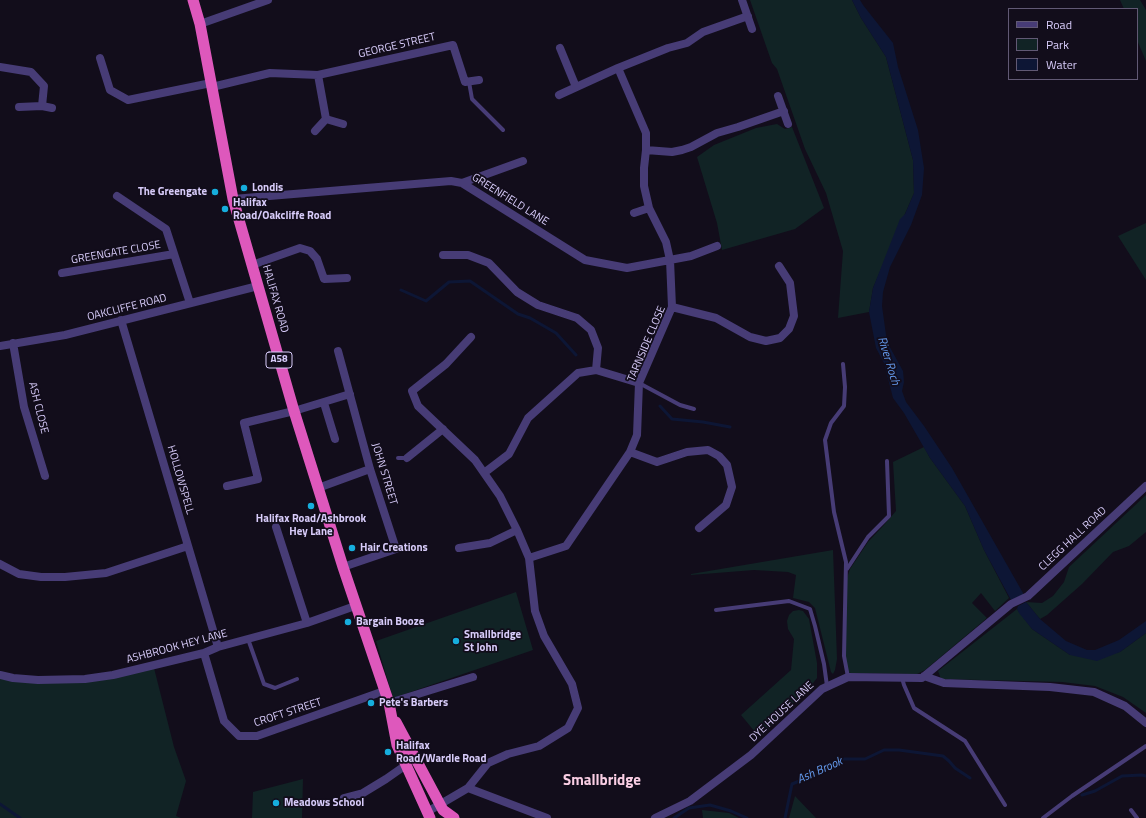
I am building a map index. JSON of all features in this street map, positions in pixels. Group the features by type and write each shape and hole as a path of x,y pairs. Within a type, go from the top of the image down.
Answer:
{"highway":[{"name":"HALIFAX ROAD","path":"193,0 200,24 233,199 294,411 355,606 390,708 444,811 454,818"},
{"name":"HALIFAX ROAD","path":"390,708 397,745 428,815"}],"street":[{"path":"200,24 268,0"},
{"path":"742,0 752,29"},
{"path":"559,95 618,68 668,48 687,43 703,32 748,16"},
{"name":"GEORGE STREET","path":"100,58 110,90 128,100 270,73 318,75 453,45 465,82 469,82"},
{"path":"560,48 576,87"},
{"path":"0,67 31,72 44,86 42,106"},
{"path":"618,68 646,133 644,186 649,208 666,242 670,260 672,307"},
{"path":"318,75 326,119"},
{"path":"469,82 479,80"},
{"path":"778,96 788,124"},
{"path":"20,107 42,106 52,108"},
{"path":"646,150 672,152 682,150 691,147 717,133 784,111"},
{"path":"326,119 343,124"},
{"path":"315,131 326,119"},
{"path":"462,183 523,161"},
{"name":"GREENFIELD LANE","path":"233,199 451,181 462,183 584,260 627,268 691,256 717,246"},
{"name":"GREENGATE CLOSE","path":"117,196 166,229 190,303"},
{"path":"634,213 649,208"},
{"path":"252,265 300,248 310,251 317,259 324,279 347,278"},
{"name":"GREENGATE CLOSE","path":"62,273 174,254"},
{"path":"443,255 468,255 489,263 517,292 538,305 577,318 591,330 598,348 596,370"},
{"name":"TARNSIDE CLOSE","path":"529,558 566,546 630,452 637,435 639,383 672,307 716,318 750,337 766,341 780,338 789,329 794,316 790,283 779,266"},
{"name":"OAKCLIFFE ROAD","path":"0,346 65,335 258,286"},
{"name":"HOLLOWSPELL","path":"121,320 218,647"},
{"path":"428,815 444,811 468,788 488,763 508,754 539,746 568,728 578,708 572,684 544,636 534,611 529,558 500,496 475,460 418,406 412,391 446,364 471,337"},
{"name":"ASH CLOSE","path":"13,344 24,407 45,476"},
{"name":"JOHN STREET","path":"338,351 370,469 396,549 343,567"},
{"path":"484,473 508,454 528,418 578,373 596,370 639,383"},
{"path":"227,486 258,479 244,423 324,403 350,394"},
{"path":"324,403 335,439"},
{"path":"407,458 443,429"},
{"path":"630,452 657,462 687,452 708,450 719,456 727,465 732,487 726,505 699,528"},
{"path":"318,488 370,469"},
{"name":"CLEGG HALL ROAD","path":"924,676 1011,604 1028,596 1146,486"},
{"path":"276,527 307,623"},
{"path":"459,548 490,543 517,530"},
{"path":"0,564 19,574 41,577 65,577 106,573 188,546"},
{"name":"ASHBROOK HEY LANE","path":"0,675 13,678 38,680 113,675 204,653 218,647 307,623 355,606"},
{"name":"CROFT STREET","path":"204,653 224,721 239,736 257,736 384,691"},
{"name":"DYE HOUSE LANE","path":"655,818 690,801 751,756 827,686 848,676 922,678 924,676"},
{"path":"924,676 944,683 1050,687 1094,692 1125,706 1146,723"},
{"path":"390,708 473,677"},
{"path":"344,798 363,793 406,765"},
{"path":"468,788 547,818"}],"lane":[{"path":"469,82 472,99 503,130"},
{"path":"843,364 845,387 844,406 831,423 825,440 834,512 846,562 844,656 848,676"},
{"path":"639,383 680,405 694,409"},
{"path":"398,458 407,458"},
{"path":"846,569 868,537 889,516 887,461"},
{"path":"716,610 789,601 810,609 816,626 827,686"},
{"path":"248,639 264,684 275,688 297,679"},
{"path":"902,678 914,708 965,741 1004,805"},
{"path":"1043,818 1072,796 1146,746"},
{"path":"1131,810 1137,818"}],"green space":[{"path":"750,0 852,0 861,18 886,57 913,160 914,193 873,288 869,312 838,318 843,251 826,193 805,149 777,69 772,63"},
{"path":"1120,0 1140,0 1146,10 1146,61 1138,42 1138,8 1124,8"},
{"path":"777,124 785,129 792,127 824,208 795,229 722,250 717,223 697,157 714,145 756,128"},
{"path":"1146,223 1146,280 1118,236"},
{"path":"924,447 930,458 965,506 984,550 1009,598 995,611 981,593 972,603 987,618 925,670 917,674 851,673 845,671 845,584 850,569 868,542 896,511 893,462"},
{"path":"1146,495 1146,532 1129,546 1113,552 1082,584 1047,615 1040,619 1026,602 1042,603 1053,596 1064,582 1069,567"},
{"path":"833,550 837,659 833,674 831,672 815,608 809,602 793,598 796,575 788,572 754,570 691,575 691,574"},
{"path":"516,592 533,650 393,698 376,641"},
{"path":"1017,609 1032,629 1070,655 1120,652 1146,633 1146,713 1123,697 1095,686 1062,682 941,679 938,671"},
{"path":"793,611 803,611 809,619 817,663 817,678 760,738 741,715 791,670 794,639 788,629 787,621 789,615"},
{"path":"154,668 174,747 186,781 176,816 181,818 0,818 0,677 40,682"},
{"path":"303,779 302,818 252,818 253,792"},
{"path":"795,796 816,818 789,818"},
{"path":"702,810 729,813 739,818 703,818"}],"water":[{"name":"River Roch","path":"852,0 860,0 893,43 898,67 918,130 924,168 922,195 911,225 890,267 883,292 882,306 887,342 903,371 904,382 902,391 906,402 952,468 1023,593 1023,595 1011,600 984,550 965,506 930,458 904,413 893,398 884,363 876,348 869,312 873,288 900,219 905,214 914,193 913,160 886,57 861,18"},
{"path":"1026,602 1040,619 1066,641 1087,650 1095,650 1119,640 1146,621 1146,633 1120,652 1097,661 1070,655 1032,629 1017,609 1018,606"}],"waterway":[{"path":"401,290 426,301 449,282 470,281 518,314 530,318 556,333 576,355"},
{"path":"660,406 672,419 703,422 730,427"},
{"name":"Ash Brook","path":"785,818 792,784 824,771 843,759 865,759 884,750 899,750 943,756 955,768 970,778"},
{"name":"Ash Brook","path":"1082,795 1095,791 1122,776 1146,776"},
{"name":"Ash Brook","path":"0,804 20,818"},
{"name":"Ash Brook","path":"674,818 689,808 710,805 731,811 747,818"}],"place":[{"name":"Londis","path":"244,188"},
{"name":"The Greengate","path":"215,192"},
{"name":"Halifax Road/Oakcliffe Road","path":"225,209"},
{"name":"Halifax Road/Ashbrook Hey Lane","path":"311,506"},
{"name":"Hair Creations","path":"352,548"},
{"name":"Bargain Booze","path":"348,622"},
{"name":"Smallbridge St John","path":"456,641"},
{"name":"Pete's Barbers","path":"371,703"},
{"name":"Halifax Road/Wardle Road","path":"388,752"},
{"name":"Meadows School","path":"276,803"}],"district":[{"name":"Smallbridge","path":"602,781"}]}
